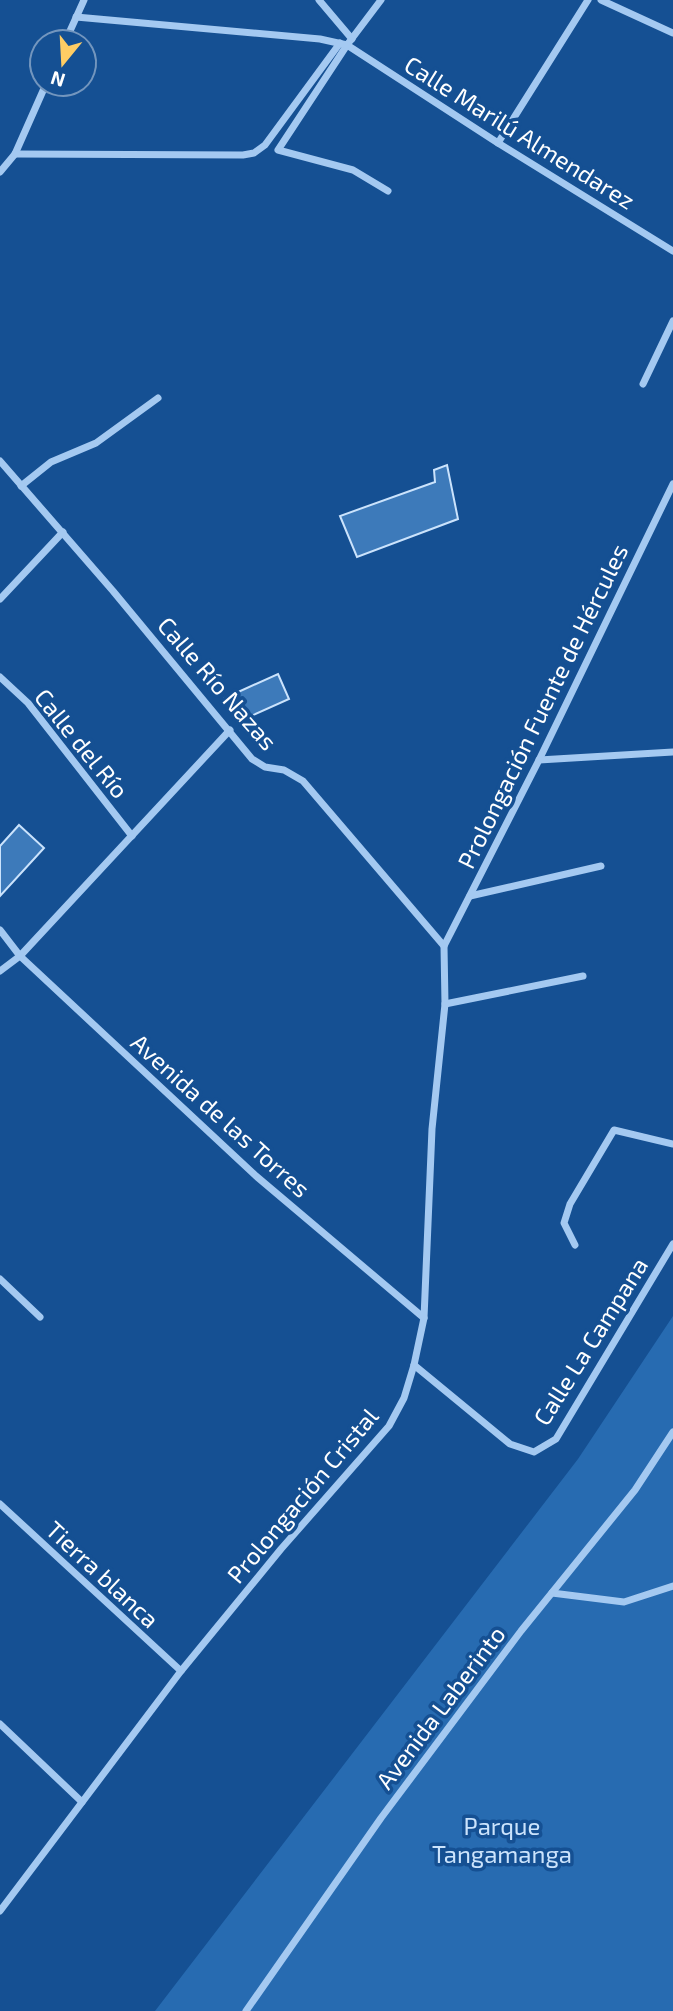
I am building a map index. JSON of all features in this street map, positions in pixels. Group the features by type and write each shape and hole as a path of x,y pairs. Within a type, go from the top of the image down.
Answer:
{"street":[{"path":"71,28 84,0"},
{"path":"319,0 346,42"},
{"path":"15,153 254,153 265,145 381,0"},
{"path":"498,143 588,0"},
{"path":"601,0 673,33"},
{"path":"76,17 346,42"},
{"path":"346,42 278,150 353,170 388,191"},
{"name":"Calle Marilú Almendarez","path":"346,42 498,143 673,251"},
{"path":"0,172 15,153 40,98"},
{"path":"643,384 673,321"},
{"path":"21,486 51,462 96,443 158,398"},
{"name":"Calle Río Nazas","path":"0,461 63,532 252,759 265,767 284,770 303,781 444,946"},
{"name":"Prolongación Fuente de Hércules","path":"444,946 539,760 673,484"},
{"path":"0,599 63,532"},
{"name":"Calle del Río","path":"0,677 27,703 132,836"},
{"path":"0,971 20,956 230,730"},
{"path":"539,760 673,752"},
{"path":"470,896 601,866"},
{"name":"Avenida de las Torres","path":"0,930 20,956 256,1176 424,1318"},
{"name":"Prolongación Cristal","path":"0,1911 181,1671 281,1549 389,1426 404,1398 424,1318 432,1129 445,1004 444,946"},
{"path":"445,1004 583,976"},
{"path":"575,1245 564,1223 570,1203 614,1130 673,1144"},
{"name":"Calle La Campana","path":"414,1365 510,1444 534,1452 556,1439 673,1244"},
{"path":"0,1279 40,1317"},
{"name":"Avenida Laberinto","path":"246,2011 380,1818 552,1593 635,1490 673,1432"},
{"name":"Tierra blanca","path":"0,1504 181,1671"},
{"path":"552,1593 624,1602 673,1586"},
{"path":"0,1724 82,1802"}],"green space":[{"name":"Parque Tangamanga","path":"673,1316 673,2011 155,2011 578,1459"}],"building":[{"path":"447,465 458,519 357,557 340,516 435,482 434,470"},
{"path":"278,674 289,699 242,720 225,698"},
{"path":"19,825 44,848 0,896 0,846"}]}
